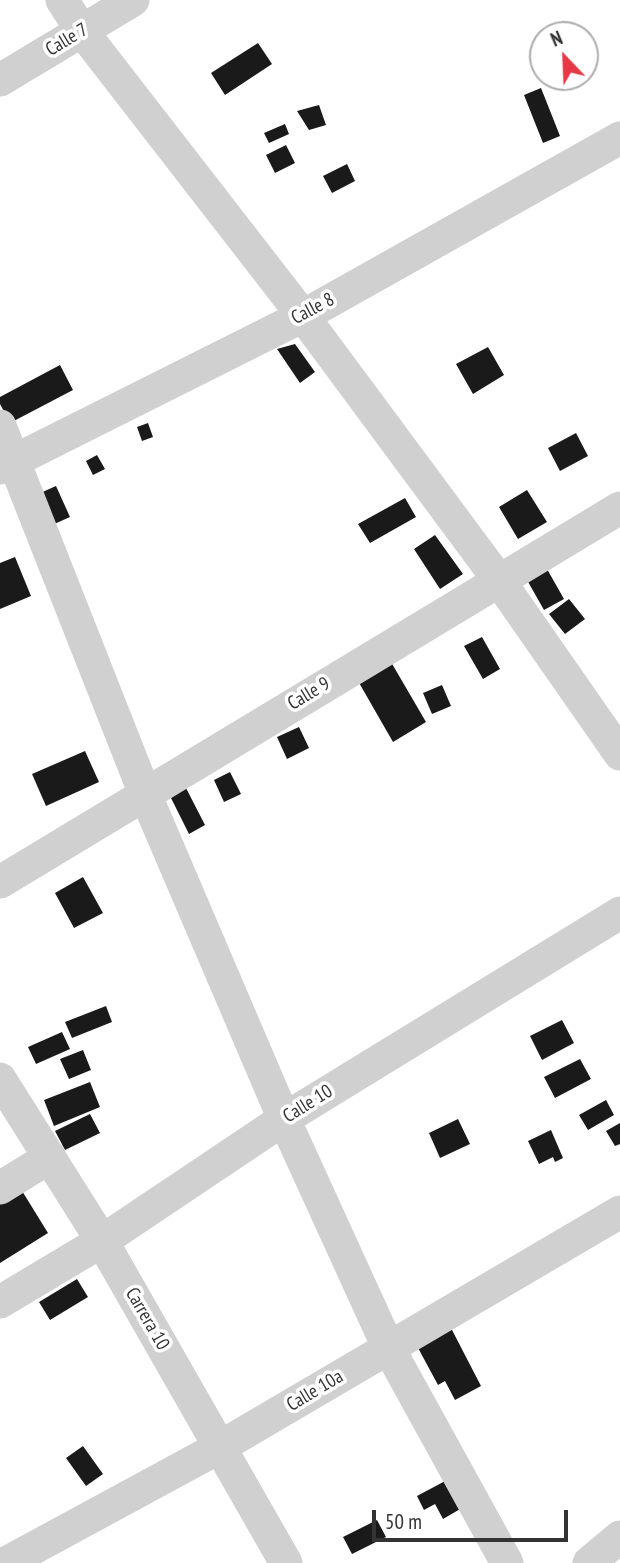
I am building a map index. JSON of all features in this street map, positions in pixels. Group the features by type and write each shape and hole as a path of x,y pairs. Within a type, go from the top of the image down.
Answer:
{"street":[{"path":"62,0 82,31 303,316 498,579 620,754"},
{"name":"Calle 7","path":"0,80 133,0"},
{"name":"Calle 8","path":"8,463 303,316 620,138"},
{"path":"0,426 8,463 284,1119 388,1347 507,1563"},
{"name":"Calle 9","path":"0,882 498,579 620,508"},
{"name":"Calle 10","path":"0,1301 102,1241 284,1119 620,913"},
{"name":"Carrera 10","path":"0,1079 102,1241 286,1563"},
{"path":"0,1188 50,1157"},
{"name":"Calle 10a","path":"6,1563 220,1447 620,1212"},
{"path":"589,1563 620,1537"}],"building":[{"path":"258,43 272,64 225,95 211,73"},
{"path":"542,91 560,136 543,143 524,95"},
{"path":"319,105 326,125 309,130 297,111"},
{"path":"285,124 289,134 269,143 264,133"},
{"path":"286,145 295,163 275,173 266,155"},
{"path":"347,164 355,181 332,193 323,176"},
{"path":"295,344 315,372 300,383 277,349"},
{"path":"488,347 504,375 473,394 456,364"},
{"path":"60,365 73,390 10,423 0,404 0,397"},
{"path":"148,423 153,437 142,441 137,427"},
{"path":"576,433 588,456 560,471 548,448"},
{"path":"97,455 105,469 93,475 86,461"},
{"path":"56,486 70,517 52,525 38,494"},
{"path":"527,490 547,522 518,539 499,507"},
{"path":"405,498 416,517 370,543 358,524"},
{"path":"435,535 463,574 440,589 414,549"},
{"path":"15,557 31,596 0,609 0,563"},
{"path":"547,569 564,599 544,610 527,580"},
{"path":"569,599 585,619 565,634 549,614"},
{"path":"482,637 500,669 483,679 464,646"},
{"path":"391,662 426,722 393,742 358,681"},
{"path":"442,685 451,706 432,714 423,693"},
{"path":"299,727 309,748 287,759 277,737"},
{"path":"85,751 99,782 46,806 32,774"},
{"path":"230,772 241,794 224,802 214,780"},
{"path":"186,788 205,825 189,834 170,796"},
{"path":"83,877 103,913 74,928 55,893"},
{"path":"106,1006 112,1022 72,1038 65,1022"},
{"path":"562,1020 574,1043 542,1060 530,1036"},
{"path":"62,1032 70,1049 36,1064 28,1047"},
{"path":"83,1050 91,1070 69,1079 60,1059"},
{"path":"580,1059 591,1079 555,1098 544,1077"},
{"path":"90,1082 100,1107 54,1126 44,1100"},
{"path":"606,1100 614,1115 588,1130 579,1115"},
{"path":"90,1114 100,1133 65,1150 55,1131"},
{"path":"458,1119 470,1144 440,1158 429,1133"},
{"path":"620,1123 620,1144 615,1146 606,1131"},
{"path":"551,1130 563,1158 555,1162 553,1157 539,1164 528,1141"},
{"path":"19,1186 48,1233 0,1263 0,1198"},
{"path":"77,1279 88,1297 50,1320 39,1302"},
{"path":"451,1328 481,1386 455,1400 445,1381 438,1385 417,1346"},
{"path":"83,1446 103,1474 86,1486 66,1458"},
{"path":"447,1480 462,1508 443,1519 435,1504 424,1510 417,1496"},
{"path":"377,1520 386,1537 352,1554 343,1537"}]}
